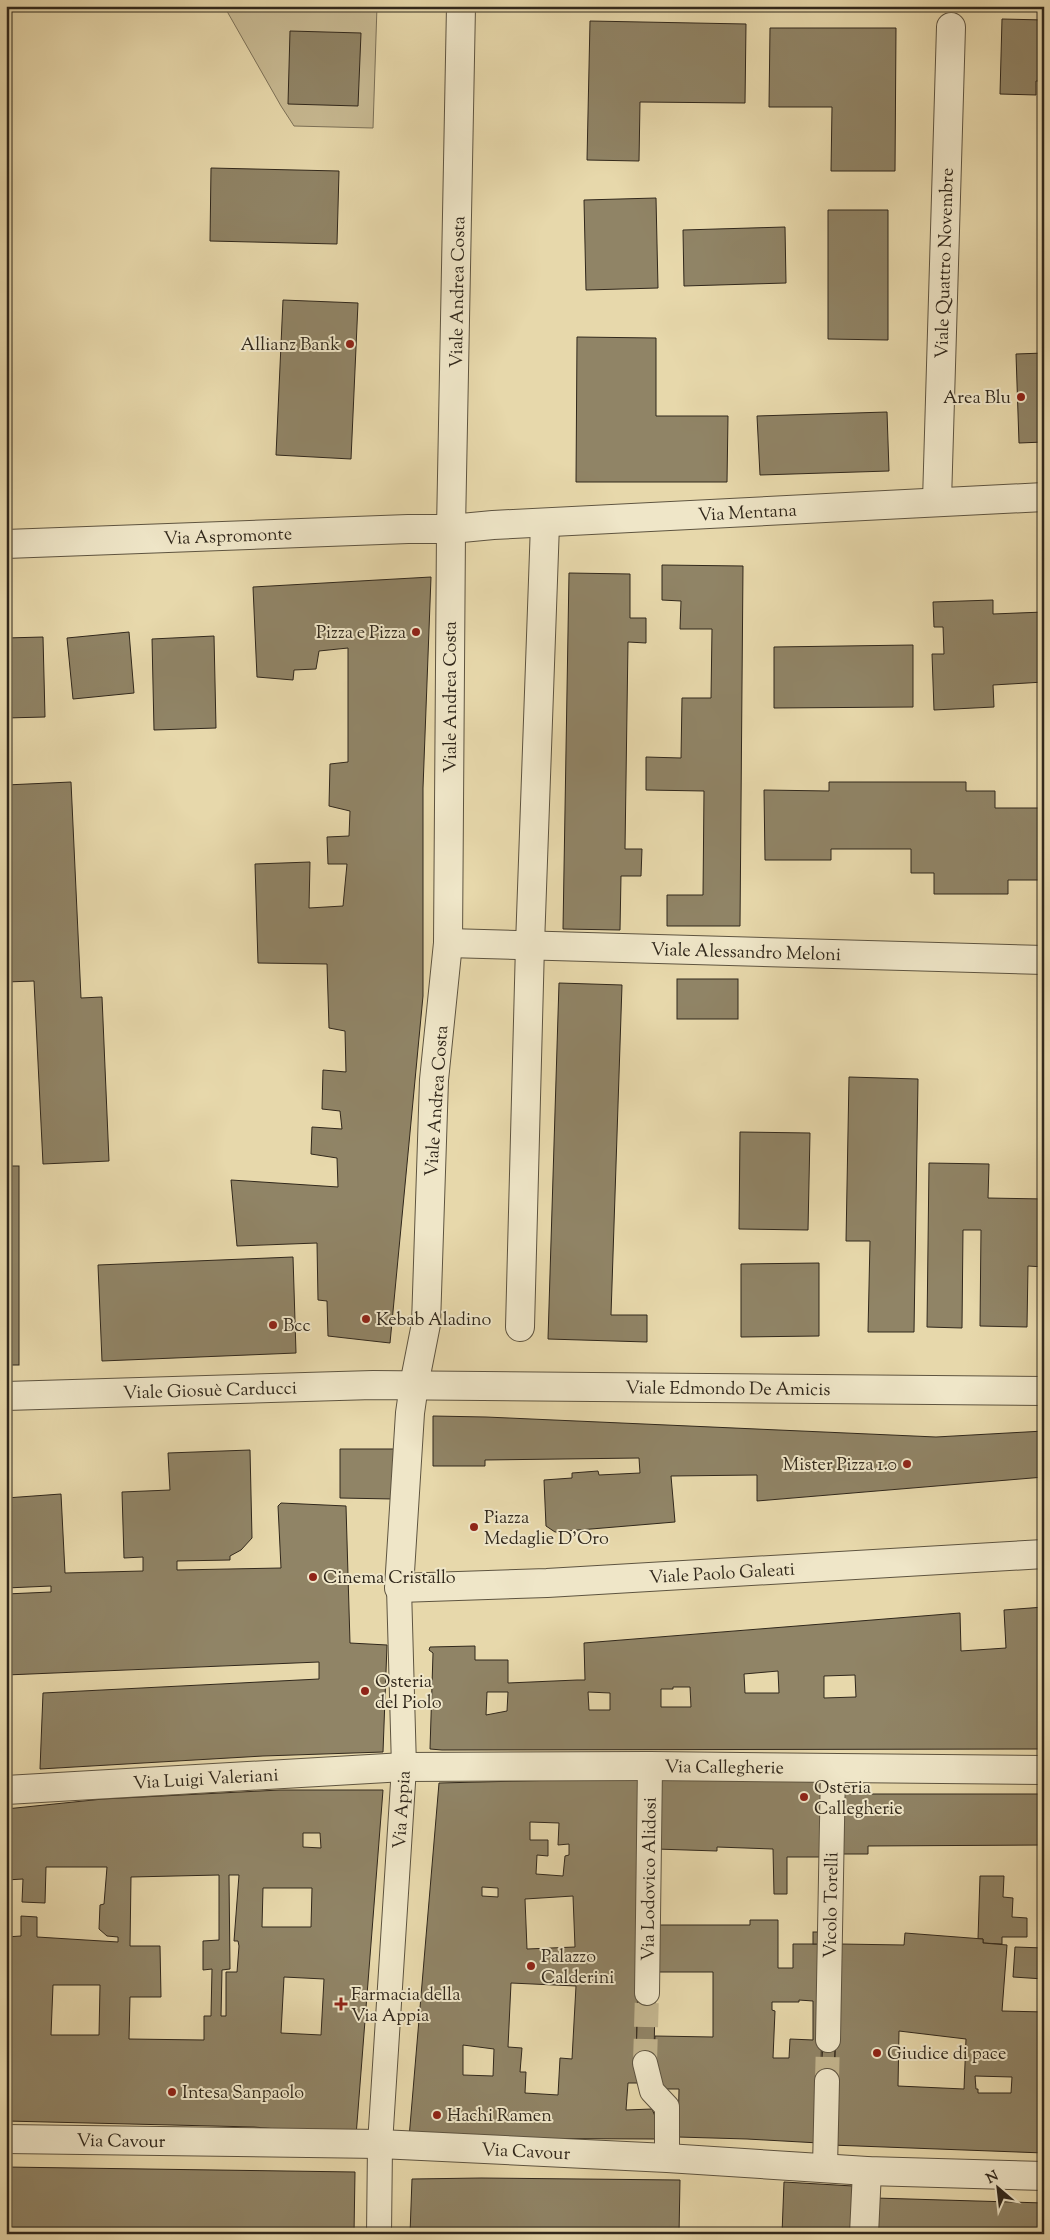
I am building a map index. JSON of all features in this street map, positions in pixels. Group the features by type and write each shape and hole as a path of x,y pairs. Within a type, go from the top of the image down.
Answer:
{"street":[{"name":"Viale Andrea Costa","path":"414,1385 426,1324 434,1080 448,943 451,529 461,6"},
{"name":"Viale Quattro Novembre","path":"937,501 951,27"},
{"name":"Via Mentana","path":"451,529 937,501 1044,497"},
{"path":"520,1327 530,945 545,524"},
{"name":"Via Aspromonte","path":"6,544 451,529"},
{"name":"Viale Alessandro Meloni","path":"448,943 1044,960"},
{"name":"Viale Edmondo De Amicis","path":"414,1385 1044,1391"},
{"name":"Viale Giosuè Carducci","path":"6,1396 414,1385"},
{"name":"Via Appia","path":"379,2234 380,2144 404,1767 399,1588 414,1385"},
{"name":"Viale Paolo Galeati","path":"399,1588 557,1582 1044,1554"},
{"name":"Via Callegherie","path":"404,1767 650,1766 1044,1770"},
{"name":"Via Lodovico Alidosi","path":"647,1993 650,1766"},
{"name":"Via Luigi Valeriani","path":"6,1790 404,1767"},
{"name":"Vicolo Torelli","path":"828,2040 833,1769"},
{"path":"645,2063 652,2091 667,2107 667,2158"},
{"path":"825,2166 827,2081"},
{"name":"Via Cavour","path":"6,2139 380,2144 825,2166 867,2171 1044,2176"},
{"path":"864,2234 867,2171"}],"shaded area":[{"path":"224,6 377,6 373,128 294,126"}],"building":[{"path":"1002,19 1044,20 1044,81 1036,81 1036,95 1000,94"},
{"path":"590,21 746,24 745,103 640,102 639,161 587,160"},
{"path":"770,28 896,28 895,171 831,171 832,107 769,107"},
{"path":"290,31 361,33 358,106 288,104"},
{"path":"211,168 339,171 337,244 210,241"},
{"path":"656,198 658,288 586,290 584,200"},
{"path":"828,210 888,210 888,340 828,339"},
{"path":"785,227 786,283 684,286 683,230"},
{"path":"283,300 358,303 351,459 276,455"},
{"path":"577,337 656,338 656,416 728,416 727,482 576,482"},
{"path":"1044,353 1044,442 1019,443 1016,354"},
{"path":"887,412 889,471 760,475 757,416"},
{"path":"662,565 743,566 740,926 667,926 667,895 703,895 704,791 646,790 646,757 681,758 682,698 711,698 712,629 680,629 681,601 662,600"},
{"path":"569,573 630,574 630,618 646,618 646,643 628,642 625,849 642,849 641,876 621,876 620,930 563,929"},
{"path":"431,577 423,788 423,996 390,1343 328,1336 327,1301 318,1300 317,1243 237,1246 231,1180 338,1187 337,1158 311,1154 312,1127 342,1129 340,1111 322,1109 323,1070 346,1072 345,1031 329,1028 327,964 258,963 255,864 310,862 309,908 343,906 347,864 328,864 327,837 349,836 350,811 329,806 330,764 348,762 348,648 319,651 316,669 294,670 293,680 257,677 253,587"},
{"path":"993,600 993,614 1044,612 1044,682 993,685 994,707 934,710 932,654 944,654 943,627 934,627 933,602"},
{"path":"129,632 134,693 73,699 67,638"},
{"path":"214,636 216,728 154,730 152,639"},
{"path":"43,637 45,717 6,718 6,638"},
{"path":"913,645 913,707 774,708 774,647"},
{"path":"71,782 81,998 102,997 109,1161 43,1164 34,981 6,982 6,785"},
{"path":"829,782 966,782 966,791 995,791 995,808 1044,808 1044,880 1008,880 1008,894 934,894 934,873 911,873 911,849 831,849 831,860 765,860 764,790 829,791"},
{"path":"677,979 738,979 738,1019 677,1019"},
{"path":"559,983 622,985 611,1315 647,1315 647,1342 548,1339"},
{"path":"849,1077 918,1079 914,1332 868,1332 870,1241 846,1241"},
{"path":"740,1132 810,1133 808,1230 739,1229"},
{"path":"929,1163 989,1164 988,1198 1044,1199 1044,1267 1028,1266 1027,1327 980,1326 981,1230 963,1230 962,1328 927,1327"},
{"path":"6,1166 19,1166 19,1365 6,1365"},
{"path":"293,1257 296,1353 102,1361 98,1265"},
{"path":"819,1263 819,1336 741,1337 741,1264"},
{"path":"433,1416 936,1437 1044,1431 1044,1477 757,1501 757,1475 671,1476 675,1522 555,1532 546,1526 544,1480 572,1478 572,1473 598,1471 599,1475 640,1473 639,1458 485,1460 485,1466 433,1466"},
{"path":"340,1449 394,1449 393,1499 340,1498"},
{"path":"250,1450 252,1538 241,1550 230,1556 230,1560 177,1561 177,1570 281,1568 278,1506 281,1503 346,1506 350,1643 387,1645 383,1752 263,1756 40,1769 43,1693 319,1679 319,1662 6,1675 6,1594 51,1592 51,1586 6,1588 6,1498 61,1494 65,1573 143,1571 143,1557 124,1558 122,1492 170,1490 168,1453"},
{"path":"1044,1607 1044,1749 430,1749 433,1653 429,1650 430,1647 475,1646 475,1660 508,1660 508,1683 585,1680 584,1643 960,1613 961,1651 1006,1648 1004,1610","holes":["778,1671 779,1693 745,1693 744,1674","855,1675 856,1697 824,1698 824,1676","673,1687 690,1687 691,1707 661,1707 661,1689 673,1689","487,1692 508,1692 507,1711 486,1715","588,1692 610,1693 610,1710 589,1710"]},
{"name":"Palazzo Calderini","path":"643,1778 636,2058 641,2083 628,2083 626,2110 652,2109 657,2121 656,2139 409,2138 439,1783","holes":["530,1822 559,1823 558,1845 569,1844 569,1855 565,1856 563,1876 536,1874 537,1855 548,1856 548,1840 530,1840","482,1887 498,1888 498,1897 482,1896","573,1896 575,1947 527,1949 525,1899","511,1983 576,1986 572,2059 560,2058 558,2095 525,2093 526,2072 520,2072 522,2048 508,2047","463,2045 494,2049 493,2076 463,2075"]},
{"path":"657,1778 827,1782 824,1857 787,1857 787,1894 774,1894 773,1849 717,1847 717,1851 656,1849"},
{"path":"280,1790 383,1790 356,2136 254,2127 6,2121 6,1937 21,1936 21,1916 37,1917 37,1937 118,1942 118,1937 107,1936 99,1929 100,1905 104,1904 107,1867 46,1867 45,1903 22,1902 23,1879 6,1880 6,1809 103,1799","holes":["303,1833 320,1833 321,1848 303,1847","219,1875 219,1940 203,1941 203,1970 212,1969 211,2016 204,2016 204,2040 129,2039 130,1997 161,1997 160,1946 130,1946 131,1877","229,1875 239,1875 234,1941 238,1941 239,1946 237,1972 226,1972 226,2016 221,2016 222,1970 230,1969","263,1888 312,1888 311,1927 262,1927","284,1977 324,1979 321,2035 281,2033","53,1985 100,1985 99,2035 51,2035"]},
{"path":"842,1794 1044,1794 1044,1845 868,1846 868,1854 842,1854"},
{"path":"980,1876 1004,1876 1003,1897 1013,1898 1012,1917 1027,1918 1027,1937 1002,1937 1002,1944 983,1943 983,1939 978,1939"},
{"name":"Palazzo Calderini","path":"750,1920 778,1920 778,1968 793,1968 793,1944 824,1944 819,2143 678,2137 679,2089 662,2089 654,2058 655,2036 713,2037 713,1972 656,1972 656,1925 750,1925","holes":["813,2001 813,2040 790,2039 789,2058 773,2058 775,2011 772,2010 772,2002"]},
{"path":"813,1932 824,1932 824,1944 813,1944"},
{"path":"905,1933 983,1939 983,1943 1007,1945 1002,2011 1044,2012 1044,2153 831,2145 840,1944 904,1945","holes":["899,2031 966,2039 964,2089 898,2086","975,2076 1012,2077 1011,2093 978,2093"]},
{"path":"1015,1947 1044,1948 1044,1979 1013,1977"},
{"path":"638,1998 655,1998 654,2058 636,2058"},
{"path":"823,2043 835,2044 834,2078 821,2077"},
{"path":"6,2167 355,2172 354,2234 6,2234"},
{"path":"412,2179 680,2180 679,2234 410,2234"},
{"path":"784,2182 853,2186 855,2234 782,2234"},
{"path":"875,2198 1044,2203 1044,2234 873,2234"}],"tunnel":[{"path":"645,2063 647,1993"},
{"path":"827,2081 828,2040"}],"place":[{"name":"Allianz Bank","path":"350,344"},
{"name":"Area Blu","path":"1021,397"},
{"name":"Pizza e Pizza","path":"416,632"},
{"name":"Kebab Aladino","path":"366,1319"},
{"name":"Bcc","path":"273,1325"},
{"name":"Mister Pizza 1.0","path":"907,1464"},
{"name":"Piazza Medaglie D'Oro","path":"474,1527"},
{"name":"Cinema Cristallo","path":"313,1577"},
{"name":"Osteria del Piolo","path":"365,1691"},
{"name":"Osteria Callegherie","path":"804,1797"},
{"name":"Palazzo Calderini","path":"531,1966"},
{"name":"Farmacia della Via Appia","path":"341,2004"},
{"name":"Giudice di pace","path":"877,2053"},
{"name":"Intesa Sanpaolo","path":"172,2092"},
{"name":"Hachi Ramen","path":"437,2115"}]}
